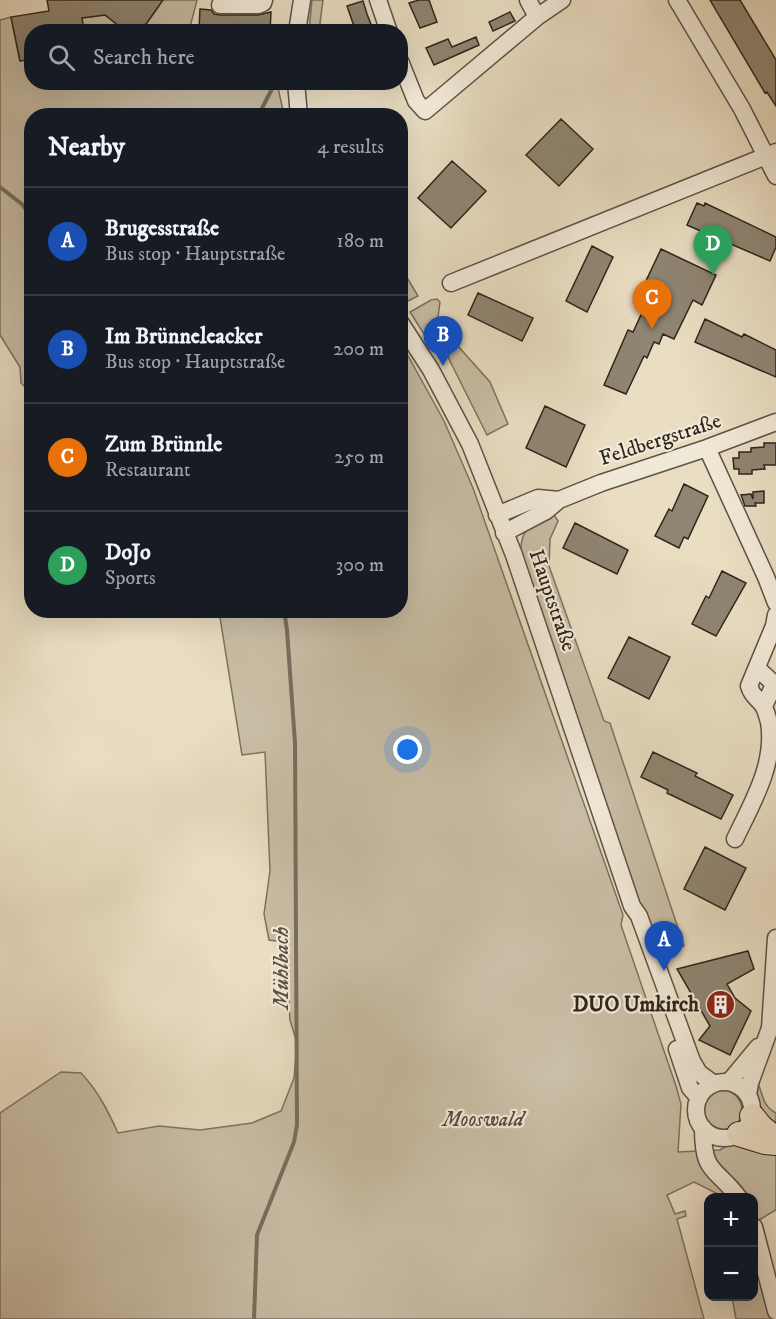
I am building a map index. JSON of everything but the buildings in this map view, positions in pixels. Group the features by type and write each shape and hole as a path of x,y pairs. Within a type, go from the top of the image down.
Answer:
{"highway":[{"path":"740,1121 765,1142 776,1141"}],"street":[{"path":"220,5 258,5 264,0"},
{"path":"298,24 302,0"},
{"path":"378,0 387,24"},
{"path":"528,0 537,17"},
{"path":"408,80 416,101 425,111 537,17 562,0"},
{"path":"677,0 771,154 776,176"},
{"path":"297,90 298,108"},
{"path":"452,283 771,154"},
{"name":"Hauptstraße","path":"408,334 454,411 470,444 559,688 632,906 639,916 692,1061 699,1073 741,1088 740,1121"},
{"name":"Feldbergstraße","path":"504,533 546,510 559,500 776,422"},
{"path":"707,448 776,603"},
{"name":"Feldbergstraße","path":"497,514 538,498 559,500"},
{"path":"735,839 766,779 772,753 772,736 764,706 752,695 749,686 774,626 776,615"},
{"name":"Hauptstraße","path":"632,906 631,919 690,1088 699,1098 697,1113 703,1128 705,1154 713,1172"},
{"path":"735,1193 713,1172 717,1146 740,1121 750,1083 770,1028 776,938"},
{"path":"699,1098 706,1089 722,1083 766,1037"},
{"path":"703,1128 711,1134 740,1121"},
{"path":"758,1245 776,1311"}],"green space":[{"path":"158,0 197,0 191,24 146,24 159,6"},
{"path":"312,0 323,0 320,24 310,24"},
{"path":"105,15 116,24 83,24 82,18"},
{"path":"11,17 20,61 24,60 24,90 279,90 282,108 24,108 24,386 21,383 20,367 0,335 0,20"},
{"path":"408,279 418,296 408,301"},
{"path":"437,299 440,302 436,332 429,342 410,312"},
{"path":"449,336 490,382 508,424 487,435 442,345"},
{"name":"Mooswald","path":"408,356 444,421 473,488 623,915 621,925 681,1104 678,1152 720,1150 731,1143 776,1154 776,1210 759,1220 776,1285 776,1319 736,1319 733,1301 758,1301 758,1193 716,1193 694,1182 667,1195 675,1214 685,1211 686,1216 677,1219 704,1319 0,1319 0,1113 61,1072 81,1073 93,1087 118,1133 159,1126 200,1130 252,1123 281,1111 294,1078 297,1043 290,1020 285,942 269,940 264,914 270,871 265,752 242,755 220,618 408,618"},
{"path":"554,515 558,521 550,539 549,566 604,721 610,723 684,946 656,954 521,552 521,543 526,531"},
{"path":"758,1083 766,1104 776,1113 776,1128 756,1103"},
{"path":"722,1090 736,1096 742,1110 736,1124 722,1130 708,1124 702,1110 708,1096"}],"waterway":[{"path":"262,108 271,90"},
{"name":"Mühlbach","path":"0,187 24,207"},
{"name":"Mühlbach","path":"254,1319 257,1235 294,1142 297,1125 295,743 285,618"}],"place":[{"name":"DoJo","path":"713,275"},
{"name":"Zum Brünnle","path":"652,329"},
{"name":"Im Brünneleacker","path":"443,366"},
{"name":"Brugesstraße","path":"664,971"},
{"name":"DUO Umkirch","path":"720,1004"}]}
